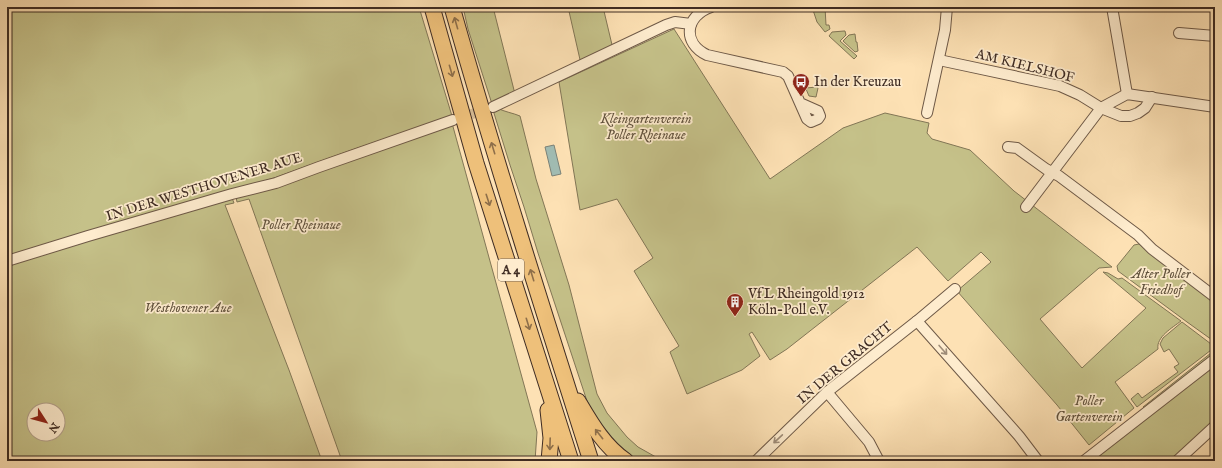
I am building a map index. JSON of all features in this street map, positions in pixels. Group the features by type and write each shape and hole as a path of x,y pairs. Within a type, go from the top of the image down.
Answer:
{"highway":[{"name":"A 4","path":"432,7 476,163 571,461"},
{"name":"A 4","path":"452,7 484,119 591,461"},
{"path":"544,377 551,438 549,461"},
{"path":"565,380 596,432 610,448 626,461"}],"street":[{"path":"711,7 697,14 691,24 690,32 693,45 707,55 783,72 788,76 800,103"},
{"path":"927,113 945,30 947,7"},
{"path":"1112,7 1127,94"},
{"path":"493,107 666,25 675,22 691,24"},
{"path":"1179,33 1215,36"},
{"name":"AM KIELSHOF","path":"939,60 1060,86 1080,95 1101,108 1121,116 1130,116 1138,113 1145,108 1152,97"},
{"path":"1026,207 1101,108 1127,94 1215,107"},
{"name":"IN DER WESTHOVENER AUE","path":"7,261 232,194 276,183 453,120"},
{"path":"1008,147 1017,148 1046,169 1065,180 1138,235 1152,249 1215,297"},
{"name":"IN DER GRACHT","path":"756,461 827,392 955,289"},
{"path":"917,321 1019,436 1038,461"},
{"path":"1084,461 1215,359"},
{"path":"827,392 870,442 879,461"},
{"path":"1177,461 1215,426"}],"green space":[{"path":"7,7 419,7 452,116 274,178 7,258"},
{"path":"463,7 493,7 515,94 492,104 468,29"},
{"path":"568,7 603,7 613,49 581,64"},
{"path":"812,7 825,7 826,25 829,25 830,29 825,32 817,22"},
{"path":"674,29 770,179 843,128 885,113 929,123 927,133 932,139 970,150 1014,191 1112,267 1099,268 1040,319 1082,368 1146,308 1103,272 1108,273 1118,279 1122,278 1181,321 1162,337 1159,341 1158,349 1115,382 1134,408 1089,445 1057,405 957,291 991,262 981,252 948,281 917,247 787,349 770,360 752,332 749,334 760,356 742,370 687,394 670,352 679,346 634,271 653,258 617,199 580,210 559,82"},
{"path":"845,31 846,35 840,41 857,56 854,59 829,36 832,32"},
{"path":"855,34 858,51 855,52 843,41 849,35"},
{"path":"817,87 816,97 809,96 806,88"},
{"path":"497,108 520,116 536,179 569,285 597,394 607,413 627,437 638,447 663,461 636,461 630,457 618,447 595,417 587,401 493,110"},
{"name":"Poller Rheinaue","path":"452,123 537,432 535,461 342,461 249,199 237,202 236,197"},
{"name":"Westhovener Aue","path":"232,198 234,203 225,205 289,370 322,461 7,461 7,263"},
{"name":"Alter Poller Friedhof","path":"1139,244 1215,302 1215,342 1118,271 1117,266 1134,245"},
{"path":"1182,322 1215,347 1137,407 1131,399 1138,393 1142,398 1178,372 1174,367 1179,364 1169,349 1164,352 1160,344 1163,338"},
{"path":"1211,353 1213,356 1145,408 1143,407"},
{"path":"1215,361 1215,423 1170,461 1089,461"}],"water":[{"path":"554,145 561,174 552,176 545,147"}],"tunnel":[{"path":"457,119 487,109"}],"place":[{"name":"In der Kreuzau","path":"801,97"},
{"name":"VfL Rheingold 1912 Köln-Poll e.V.","path":"735,317"}],"park label":[{"name":"Kleingartenverein Poller Rheinaue","path":"646,128"},
{"name":"Poller Gartenverein","path":"1089,410"}]}
